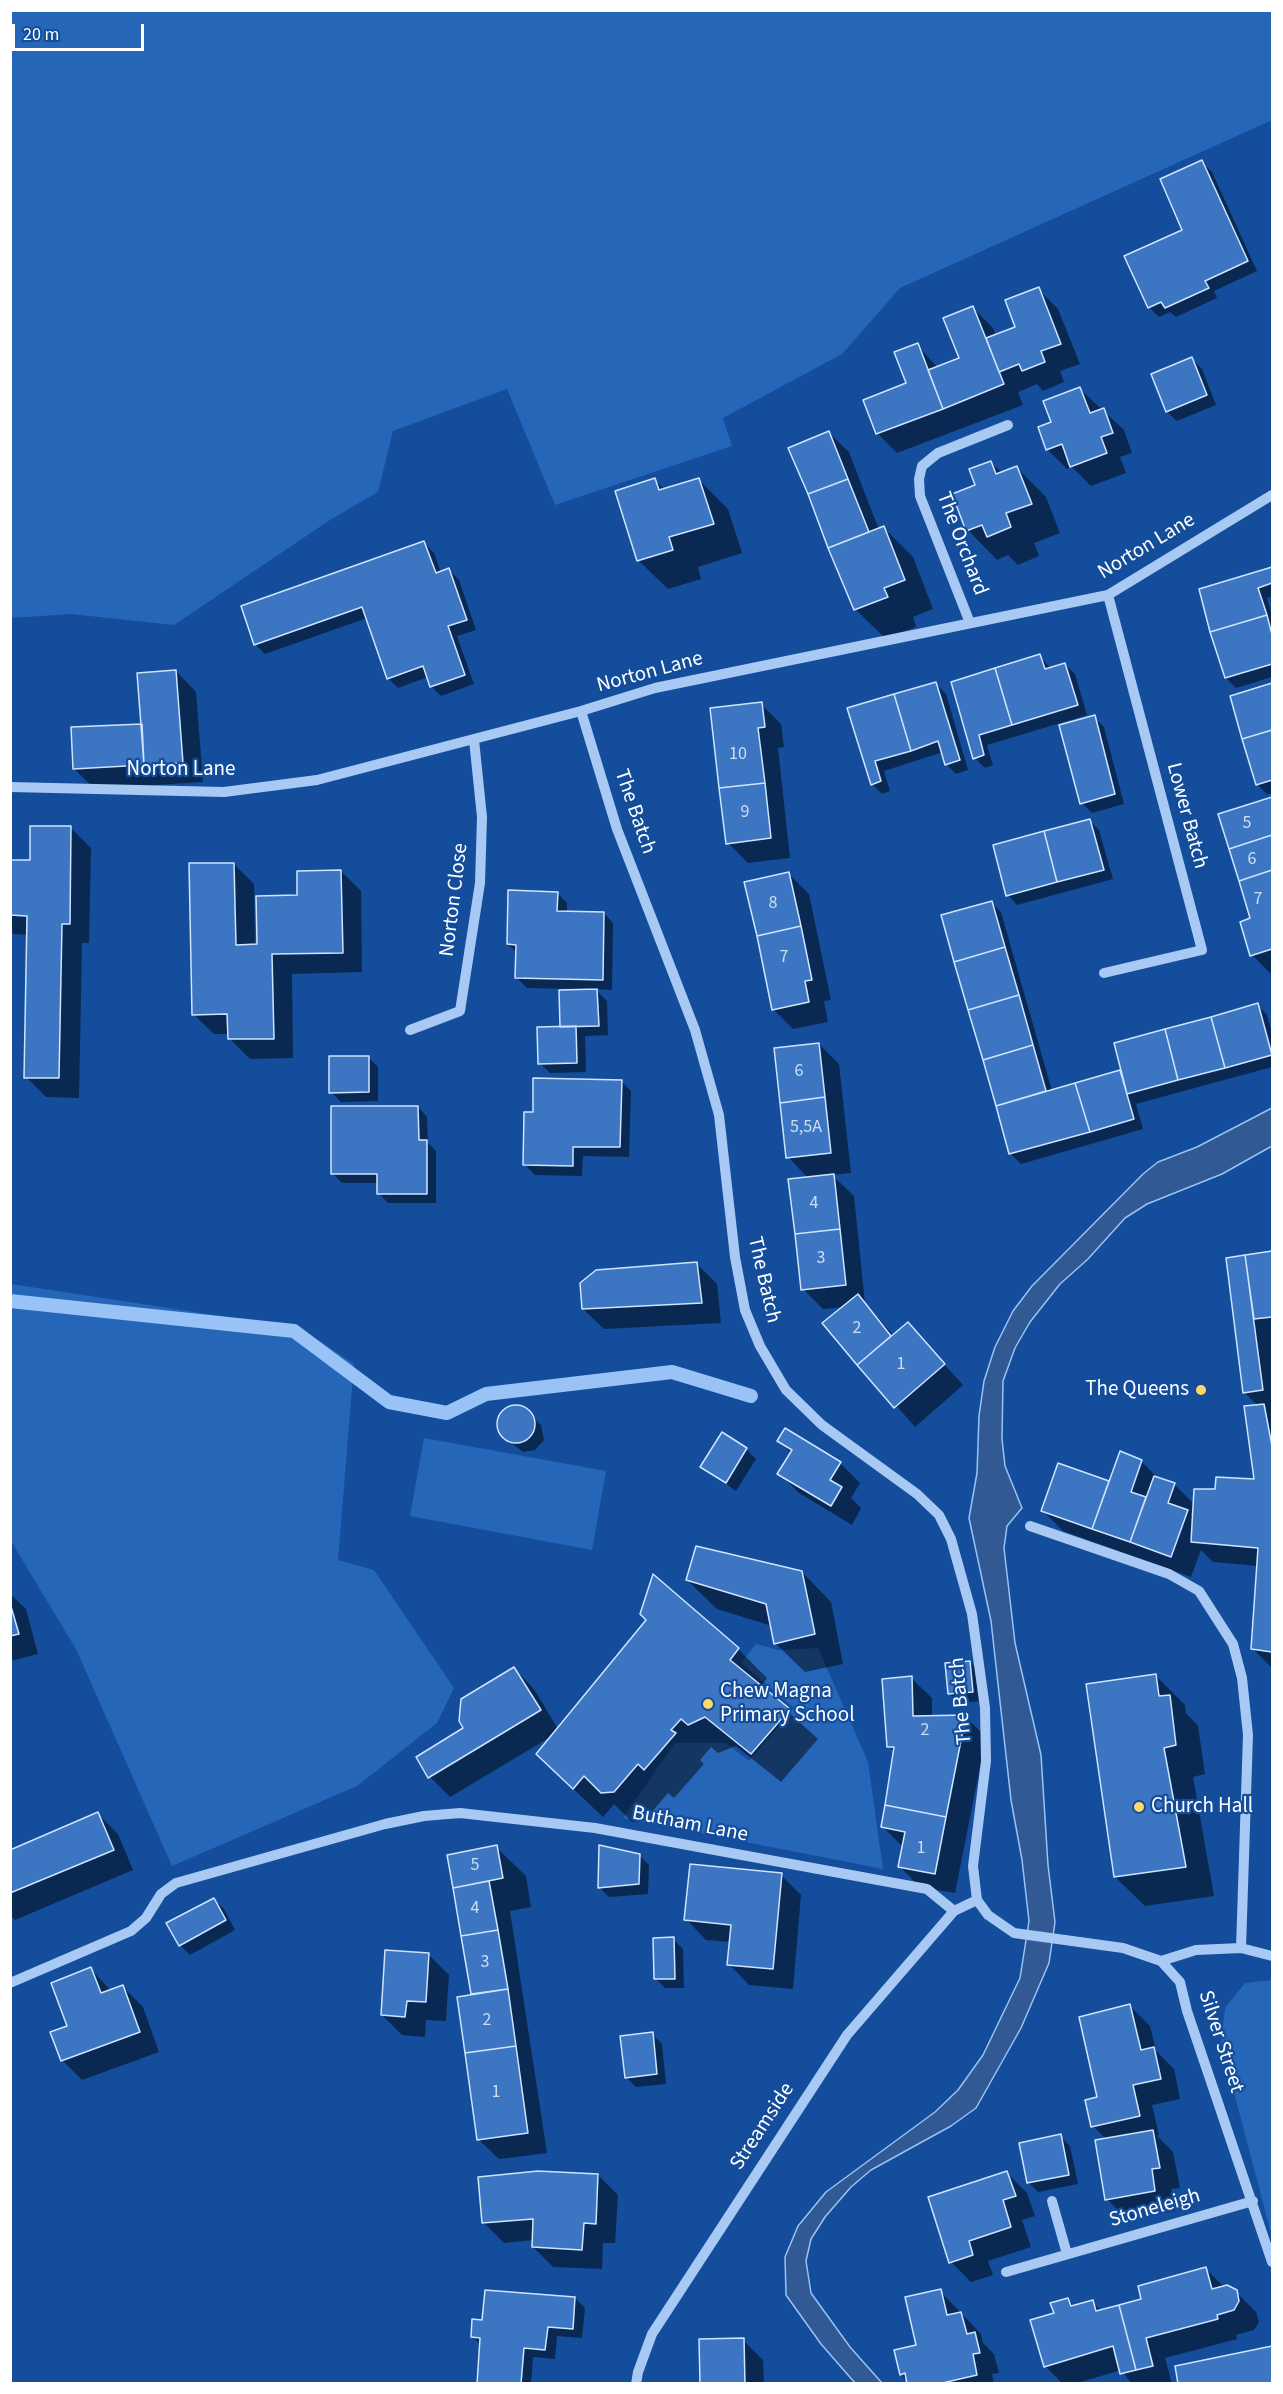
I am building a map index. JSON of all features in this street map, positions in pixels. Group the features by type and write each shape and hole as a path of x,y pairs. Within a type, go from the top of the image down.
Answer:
{"street":[{"name":"The Orchard","path":"970,623 920,496 919,479 922,466 938,453 1008,425"},
{"name":"Norton Lane","path":"10,786 224,792 317,780 581,711 654,688 1108,596 1272,495"},
{"name":"Lower Batch","path":"1104,973 1202,950 1108,596"},
{"name":"The Batch","path":"581,711 618,829 695,1030 719,1115 735,1257 743,1299 760,1346 786,1390 822,1425 917,1494 939,1515 951,1539 972,1614 984,1708 986,1761 973,1866 976,1900"},
{"name":"Norton Close","path":"410,1030 460,1011 480,883 482,817 474,740"},
{"path":"1030,1526 1169,1574 1199,1591 1233,1644 1242,1678 1248,1735 1241,1948"},
{"name":"Butham Lane","path":"10,1983 131,1931 146,1918 161,1894 176,1883 385,1824 424,1816 460,1813 595,1828 927,1889 954,1911"},
{"path":"954,1911 976,1900 988,1915 1014,1933 1066,1942 1123,1948 1161,1961 1196,1950 1241,1948 1272,1956"},
{"name":"Streamside","path":"636,2384 652,2334 847,2035 954,1911"},
{"name":"Silver Street","path":"1161,1961 1180,1982 1187,2011 1272,2262"},
{"path":"1052,2201 1067,2254"},
{"name":"Stoneleigh","path":"1006,2272 1253,2201"}],"shaded area":[{"path":"11,10 1272,11 1272,126 1270,121 900,288 842,354 723,418 732,446 555,505 507,389 393,431 378,492 330,520 174,625 71,614 11,618"},
{"path":"1272,1108 1272,1146 1222,1174 1147,1204 1125,1218 1088,1259 1060,1284 1030,1322 1015,1348 1003,1381 1002,1439 1005,1466 1022,1508 1007,1526 1004,1548 1015,1643 1041,1755 1048,1865 1055,1922 1049,1963 1021,2028 976,2108 951,2126 871,2170 851,2187 825,2217 811,2239 806,2261 811,2293 850,2347 882,2383 855,2383 821,2344 786,2295 785,2257 798,2226 826,2192 935,2112 958,2090 983,2055 1020,1978 1029,1921 1022,1860 1011,1800 991,1621 969,1518 977,1473 979,1416 984,1381 995,1347 1013,1311 1032,1286 1143,1174 1158,1162 1197,1147"},
{"path":"11,1284 300,1328 354,1364 338,1560 374,1570 454,1688 437,1723 357,1786 172,1866 76,1649 11,1541"},
{"path":"424,1438 606,1471 592,1550 410,1516"},
{"path":"756,1644 778,1650 818,1648 868,1762 883,1869 623,1818 675,1743 726,1743 749,1761 794,1708 741,1663"},
{"path":"1272,1980 1272,2237 1221,2043 1225,2008 1245,1983"}],"building":[{"path":"1202,160 1248,261 1205,281 1209,288 1165,308 1161,302 1148,308 1124,256 1182,230 1160,179"},
{"path":"1039,287 1061,344 1041,351 1045,362 1022,371 1019,364 999,372 986,338 1015,327 1005,300"},
{"path":"973,306 1004,384 943,409 928,370 959,358 943,318"},
{"path":"918,343 943,409 876,434 863,400 906,383 894,352"},
{"path":"1192,357 1207,395 1166,412 1151,374"},
{"path":"1080,387 1090,413 1104,408 1113,433 1101,437 1107,453 1070,467 1062,444 1046,450 1038,427 1051,422 1043,401"},
{"path":"829,431 848,479 808,494 788,448"},
{"path":"991,461 996,474 1017,466 1032,504 1006,513 1011,527 987,537 982,525 966,531 952,494 975,485 969,469"},
{"path":"655,478 659,490 699,478 714,524 669,537 673,550 637,561 615,491"},
{"path":"848,479 869,532 828,548 808,494"},
{"path":"884,526 905,580 884,588 888,597 854,610 828,548"},
{"path":"424,541 436,573 449,568 467,620 448,626 465,675 430,687 423,666 387,679 362,607 254,645 241,606"},
{"path":"1272,567 1272,583 1258,588 1267,615 1210,632 1199,589"},
{"path":"1267,615 1272,635 1272,664 1225,678 1210,632"},
{"path":"1040,654 1045,669 1065,663 1078,705 1012,725 995,668"},
{"path":"995,668 1012,725 979,735 984,755 973,759 951,682"},
{"path":"176,670 183,763 144,765 137,673"},
{"path":"936,682 960,760 945,765 938,741 911,751 894,694"},
{"path":"1272,683 1272,730 1242,739 1230,696"},
{"path":"894,694 911,751 875,761 881,781 871,785 847,708"},
{"path":"762,702 765,727 758,728 765,783 719,788 710,708"},
{"path":"1095,715 1115,794 1080,804 1059,725"},
{"path":"142,724 144,765 73,769 71,727"},
{"path":"1272,730 1272,780 1256,785 1242,739"},
{"path":"765,783 771,838 726,844 719,788"},
{"path":"1272,797 1272,835 1229,849 1218,814"},
{"path":"1090,819 1104,870 1057,882 1044,831"},
{"path":"30,826 71,826 70,924 62,924 59,1078 24,1078 27,916 10,915 10,860 30,860"},
{"path":"1044,831 1057,882 1006,896 993,845"},
{"path":"1272,835 1272,870 1239,881 1229,849"},
{"path":"189,863 234,863 236,945 257,944 256,896 297,895 297,871 341,870 343,953 272,954 274,1039 228,1039 227,1014 192,1015"},
{"path":"1272,870 1272,949 1250,956 1240,922 1250,918 1239,881"},
{"path":"789,872 801,926 757,936 744,882"},
{"path":"508,890 558,892 557,911 604,912 603,980 515,978 516,945 507,944"},
{"path":"992,901 1005,947 954,962 941,915"},
{"path":"801,926 812,980 805,981 809,1002 772,1010 757,936"},
{"path":"1005,947 1019,995 968,1010 954,962"},
{"path":"597,989 599,1026 560,1027 559,990"},
{"path":"1019,995 1033,1045 983,1060 968,1010"},
{"path":"1258,1003 1272,1055 1225,1068 1211,1017"},
{"path":"1211,1017 1225,1068 1178,1080 1165,1029"},
{"path":"576,1026 577,1063 538,1064 537,1027"},
{"path":"1165,1029 1178,1080 1127,1094 1114,1043"},
{"path":"819,1043 825,1097 780,1103 774,1048"},
{"path":"1033,1045 1046,1091 996,1106 983,1060"},
{"path":"329,1056 369,1056 369,1092 329,1093"},
{"path":"1120,1070 1134,1119 1090,1132 1075,1083"},
{"path":"533,1078 622,1080 620,1147 573,1147 573,1166 523,1165 524,1112 533,1112"},
{"path":"1075,1083 1090,1132 1009,1154 996,1106"},
{"path":"825,1097 831,1153 786,1158 780,1103"},
{"path":"331,1106 418,1106 419,1140 427,1140 427,1194 377,1194 377,1174 331,1174"},
{"path":"834,1174 840,1229 795,1234 788,1179"},
{"path":"840,1229 846,1285 801,1290 795,1234"},
{"path":"1272,1251 1272,1317 1254,1319 1245,1255"},
{"path":"1245,1255 1263,1390 1243,1393 1226,1258"},
{"path":"697,1262 702,1303 582,1309 580,1283 596,1270"},
{"path":"858,1294 891,1336 857,1365 822,1323"},
{"path":"908,1322 945,1364 894,1408 857,1365"},
{"path":"1264,1404 1272,1446 1272,1652 1251,1649 1258,1548 1191,1542 1194,1489 1215,1489 1216,1477 1254,1479 1244,1406"},
{"path":"516,1405 529,1411 535,1424 529,1437 516,1443 503,1437 497,1424 503,1411"},
{"path":"785,1428 841,1462 830,1480 842,1487 831,1506 777,1474 792,1450 777,1441"},
{"path":"722,1432 747,1448 726,1483 700,1467"},
{"path":"1120,1451 1142,1460 1131,1492 1146,1497 1130,1542 1092,1529"},
{"path":"1058,1463 1109,1481 1092,1529 1041,1511"},
{"path":"1154,1476 1175,1483 1168,1503 1188,1510 1171,1557 1130,1542"},
{"path":"696,1546 802,1571 815,1634 774,1644 766,1604 686,1580"},
{"path":"653,1574 739,1648 730,1660 790,1709 751,1754 705,1717 688,1725 681,1719 671,1730 676,1733 644,1770 638,1764 614,1792 601,1793 584,1776 573,1789 536,1754 646,1620 640,1614"},
{"path":"10,1603 19,1634 10,1636"},
{"path":"970,1661 973,1692 948,1694 945,1663"},
{"path":"514,1667 541,1710 428,1778 416,1757 463,1728 459,1721 461,1699"},
{"name":"Church Hall","path":"1156,1674 1159,1696 1170,1695 1176,1745 1164,1748 1186,1867 1114,1877 1086,1684"},
{"path":"912,1676 913,1716 966,1715 946,1817 885,1805 894,1747 887,1747 882,1679"},
{"path":"885,1805 946,1817 935,1874 898,1867 905,1832 881,1827"},
{"path":"98,1812 114,1850 10,1893 10,1850"},
{"path":"497,1845 503,1878 453,1888 447,1855"},
{"path":"599,1845 640,1854 639,1884 598,1888"},
{"path":"690,1864 782,1873 773,1969 727,1965 731,1925 684,1920"},
{"path":"489,1881 498,1930 461,1936 453,1888"},
{"path":"214,1898 226,1920 179,1946 166,1923"},
{"path":"498,1930 508,1989 471,1994 461,1936"},
{"path":"674,1937 675,1979 654,1979 653,1938"},
{"path":"385,1950 429,1953 426,2002 407,2001 405,2017 381,2015"},
{"path":"91,1967 101,1993 123,1985 140,2032 61,2061 50,2032 67,2026 51,1983"},
{"path":"508,1989 516,2046 465,2053 457,1997"},
{"path":"1130,2004 1141,2050 1154,2047 1161,2079 1133,2085 1140,2116 1091,2127 1085,2100 1097,2097 1079,2017"},
{"path":"653,2032 657,2074 625,2078 620,2036"},
{"path":"516,2046 528,2133 477,2140 465,2053"},
{"path":"1153,2130 1160,2168 1152,2169 1155,2191 1105,2200 1095,2140"},
{"path":"1061,2134 1069,2175 1027,2183 1019,2143"},
{"path":"538,2171 598,2174 596,2224 584,2223 582,2250 532,2247 533,2219 482,2223 478,2177"},
{"path":"1007,2171 1016,2196 1003,2200 1011,2227 969,2241 973,2255 949,2263 928,2197"},
{"path":"1206,2267 1212,2289 1227,2285 1237,2290 1239,2301 1234,2310 1217,2315 1218,2319 1146,2338 1153,2366 1136,2370 1119,2305 1141,2299 1138,2286"},
{"path":"941,2289 947,2315 961,2312 967,2334 975,2332 980,2353 973,2354 977,2375 938,2384 907,2384 905,2373 900,2375 894,2350 916,2345 905,2297"},
{"path":"485,2290 575,2297 573,2329 548,2327 545,2350 524,2348 521,2384 477,2384 480,2338 471,2337 472,2319 482,2320"},
{"path":"1068,2298 1071,2306 1093,2300 1096,2311 1119,2305 1136,2370 1120,2374 1113,2346 1044,2367 1030,2320 1054,2313 1050,2303"},
{"path":"744,2338 745,2384 700,2384 699,2339"},
{"path":"1272,2346 1272,2384 1178,2384 1175,2366"}],"waterway":[{"path":"10,1301 294,1331 389,1402 447,1413 486,1394 672,1372 751,1396"}],"place":[{"name":"The Queens","path":"1201,1390"},
{"name":"Chew Magna Primary School","path":"708,1704"},
{"name":"Church Hall","path":"1139,1807"}]}
